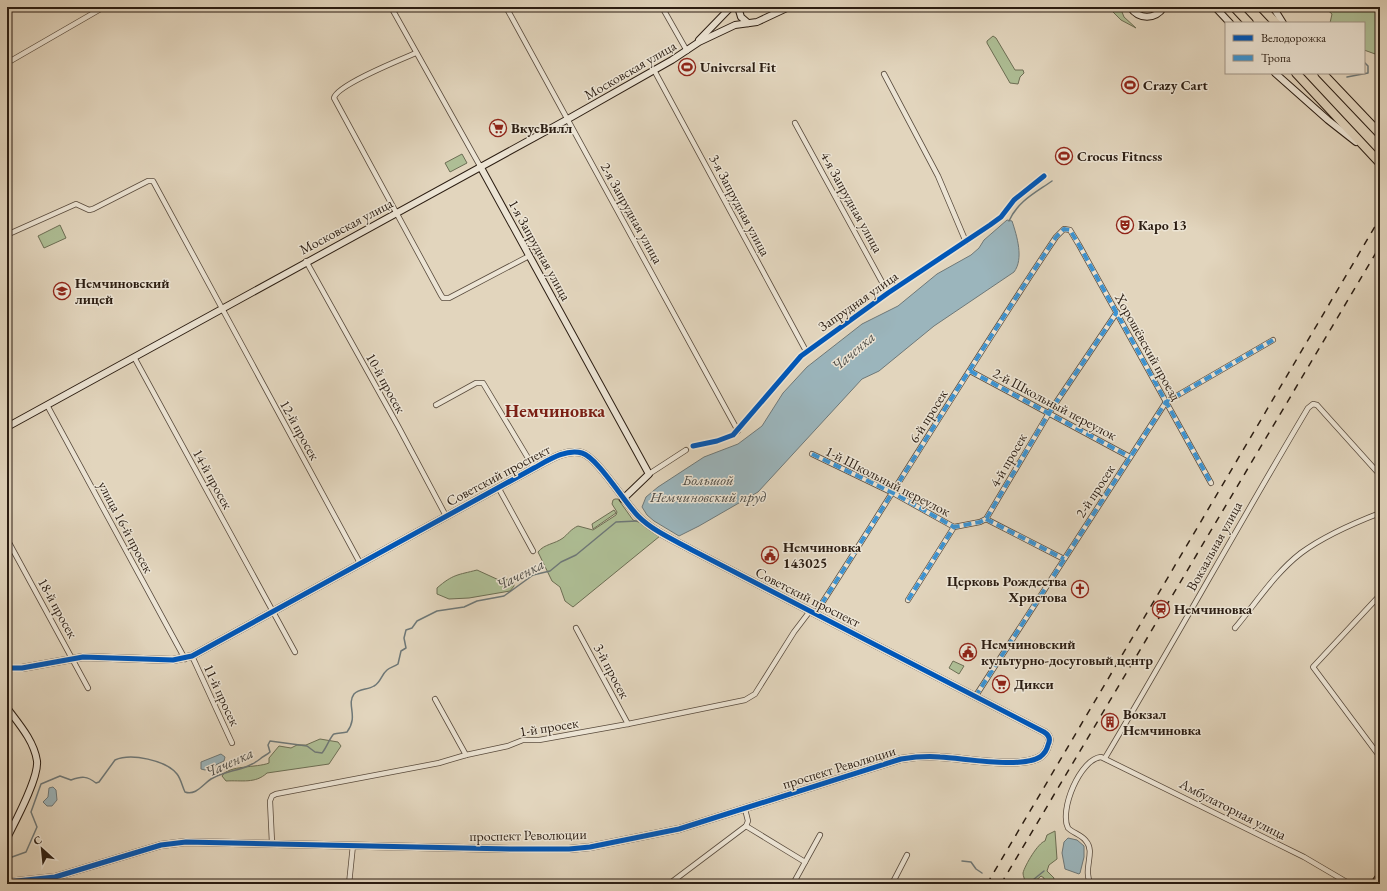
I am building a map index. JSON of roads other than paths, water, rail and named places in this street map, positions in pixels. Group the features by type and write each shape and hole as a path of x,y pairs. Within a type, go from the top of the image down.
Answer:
{"highway":[{"path":"1234,7 1248,22"},
{"path":"1261,7 1275,22"},
{"path":"1297,74 1380,163"},
{"path":"1323,74 1380,134"},
{"path":"1375,884 1380,877"}],"street":[{"path":"7,64 104,7"},
{"name":"1-я Запрудная улица","path":"391,7 649,474"},
{"name":"2-я Запрудная улица","path":"506,7 738,431"},
{"path":"662,7 687,51"},
{"name":"Московская улица","path":"7,427 306,261 568,119 687,51 696,44 731,7"},
{"path":"738,7 741,17 748,23"},
{"name":"Московская улица","path":"696,44 735,25 757,22 789,7"},
{"path":"1130,7 1136,14 1146,17 1158,14 1164,7"},
{"path":"1215,7 1229,22"},
{"path":"1273,7 1282,22"},
{"path":"416,53 355,81 336,94 334,98 443,298 449,298 529,256"},
{"name":"3-я Запрудная улица","path":"654,70 806,352"},
{"path":"884,74 924,149 966,242"},
{"path":"1276,74 1328,120 1368,151"},
{"name":"4-я Запрудная улица","path":"796,123 888,292"},
{"name":"Запрудная улица","path":"693,446 726,439 738,431 806,352 888,292 966,242 1001,217 1014,200 1044,176"},
{"name":"12-й просек","path":"11,234 76,204 88,210 93,209 148,181 153,181 360,564"},
{"name":"Хорошёвский проезд","path":"1062,231 1067,229 1071,232 1211,483"},
{"name":"6-й просек","path":"812,613 893,493 1017,296 1062,231"},
{"name":"10-й просек","path":"306,261 398,426 446,516"},
{"name":"4-й просек","path":"986,520 1048,412 1116,312"},
{"name":"2-й просек","path":"974,697 1166,402 1272,340"},
{"name":"14-й просек","path":"134,357 295,652"},
{"name":"2-й Школьный переулок","path":"970,371 1130,457"},
{"path":"436,405 476,383 483,383 534,468"},
{"name":"Вокзальная улица","path":"1105,758 1166,655 1245,513 1308,408 1313,404 1317,405 1380,475"},
{"name":"улица 16-й просек","path":"47,405 185,659"},
{"path":"623,499 649,474 686,450"},
{"name":"Советский проспект","path":"7,668 22,668 72,657 185,659 274,612 534,468 564,454 583,453 594,462 639,517 651,527 812,613 1049,736"},
{"name":"1-й Школьный переулок","path":"812,454 893,493 954,527"},
{"path":"498,487 533,551"},
{"path":"1235,628 1273,581 1302,553 1348,527 1380,513"},
{"path":"908,600 954,527 986,520 1064,559"},
{"name":"18-й просек","path":"7,539 88,688"},
{"path":"1380,595 1313,667 1380,757"},
{"name":"1-й просек","path":"272,843 270,801 272,796 439,763 466,755 508,746 523,740 539,740 628,724 703,710 750,698 755,694 794,632 812,613"},
{"name":"3-й просек","path":"576,628 628,724"},
{"name":"11-й просек","path":"192,656 232,743"},
{"path":"435,699 466,755"},
{"path":"7,708 31,744 35,753 37,768 7,838"},
{"name":"проспект Революции","path":"7,882 55,877 161,845 186,842 569,849 606,844 679,829 886,763 914,757 940,756 999,762 1021,762 1035,760 1043,754 1047,748 1049,736"},
{"path":"1091,884 1086,873 1089,856 1088,844 1084,839 1068,828 1064,814 1074,785 1084,768 1094,759 1105,758"},
{"name":"Амбулаторная улица","path":"1105,758 1304,857 1350,884"},
{"path":"669,884 746,826 748,821 745,809"},
{"path":"746,826 805,862"},
{"path":"793,884 820,835"},
{"path":"350,884 353,845"},
{"path":"892,884 906,855"}],"water":[{"name":"Большой Немчиновский пруд","path":"1007,220 1012,221 1019,247 1019,261 1014,272 934,326 879,371 862,379 758,492 679,536 647,515 642,507 646,497 658,487 704,457 738,444 762,426 783,393 807,367 862,324 898,306 937,274 971,255 979,248 984,240"},
{"path":"221,754 225,757 224,761 205,770 201,769 201,762"},
{"path":"53,787 56,790 57,800 52,806 47,806 43,802 48,797 49,788"},
{"path":"1068,838 1077,840 1084,846 1084,857 1079,874 1065,869 1062,853 1064,842"}],"waterway":[{"path":"1365,63 1368,66 1368,73 1365,74"},
{"path":"1347,77 1363,74"},
{"name":"Чаченка","path":"1009,221 1022,203 1052,181"},
{"name":"Чаченка","path":"7,855 12,857 26,852 37,827 31,812 41,784 60,776 71,780 84,777 96,783 99,782 115,760 130,757 148,759 172,769 177,774 185,792 189,793 196,791 211,779 223,773 254,763 270,752 268,745 270,741 307,746 315,752 322,753 334,734 347,732 352,721 351,702 354,694 358,691 374,686 389,668 398,664 401,651 406,648 404,638 406,630 412,628 417,621 437,611 464,607 477,601 504,596 533,575 550,571 561,562 576,555 616,522 637,521"},
{"path":"962,861 971,862 976,869 982,873"},
{"path":"1028,884 1044,871"}],"railway":[{"path":"987,884 1380,218"},
{"path":"1001,884 1380,246"}],"place":[{"name":"Universal Fit","path":"687,67"},
{"name":"Crazy Cart","path":"1130,85"},
{"name":"ВкусВилл","path":"498,128"},
{"name":"Crocus Fitness","path":"1064,156"},
{"name":"Каро 13","path":"1125,225"},
{"name":"Немчиновский лицей","path":"62,291"},
{"name":"Немчиновка 143025","path":"770,555"},
{"name":"Церковь Рождества Христова","path":"1080,589"},
{"name":"Немчиновка","path":"1161,609"},
{"name":"Немчиновский культурно-досуговый центр","path":"968,652"},
{"name":"Дикси","path":"1001,684"},
{"name":"Вокзал Немчиновка","path":"1110,722"}],"district":[{"name":"Немчиновка","path":"555,410"}]}
